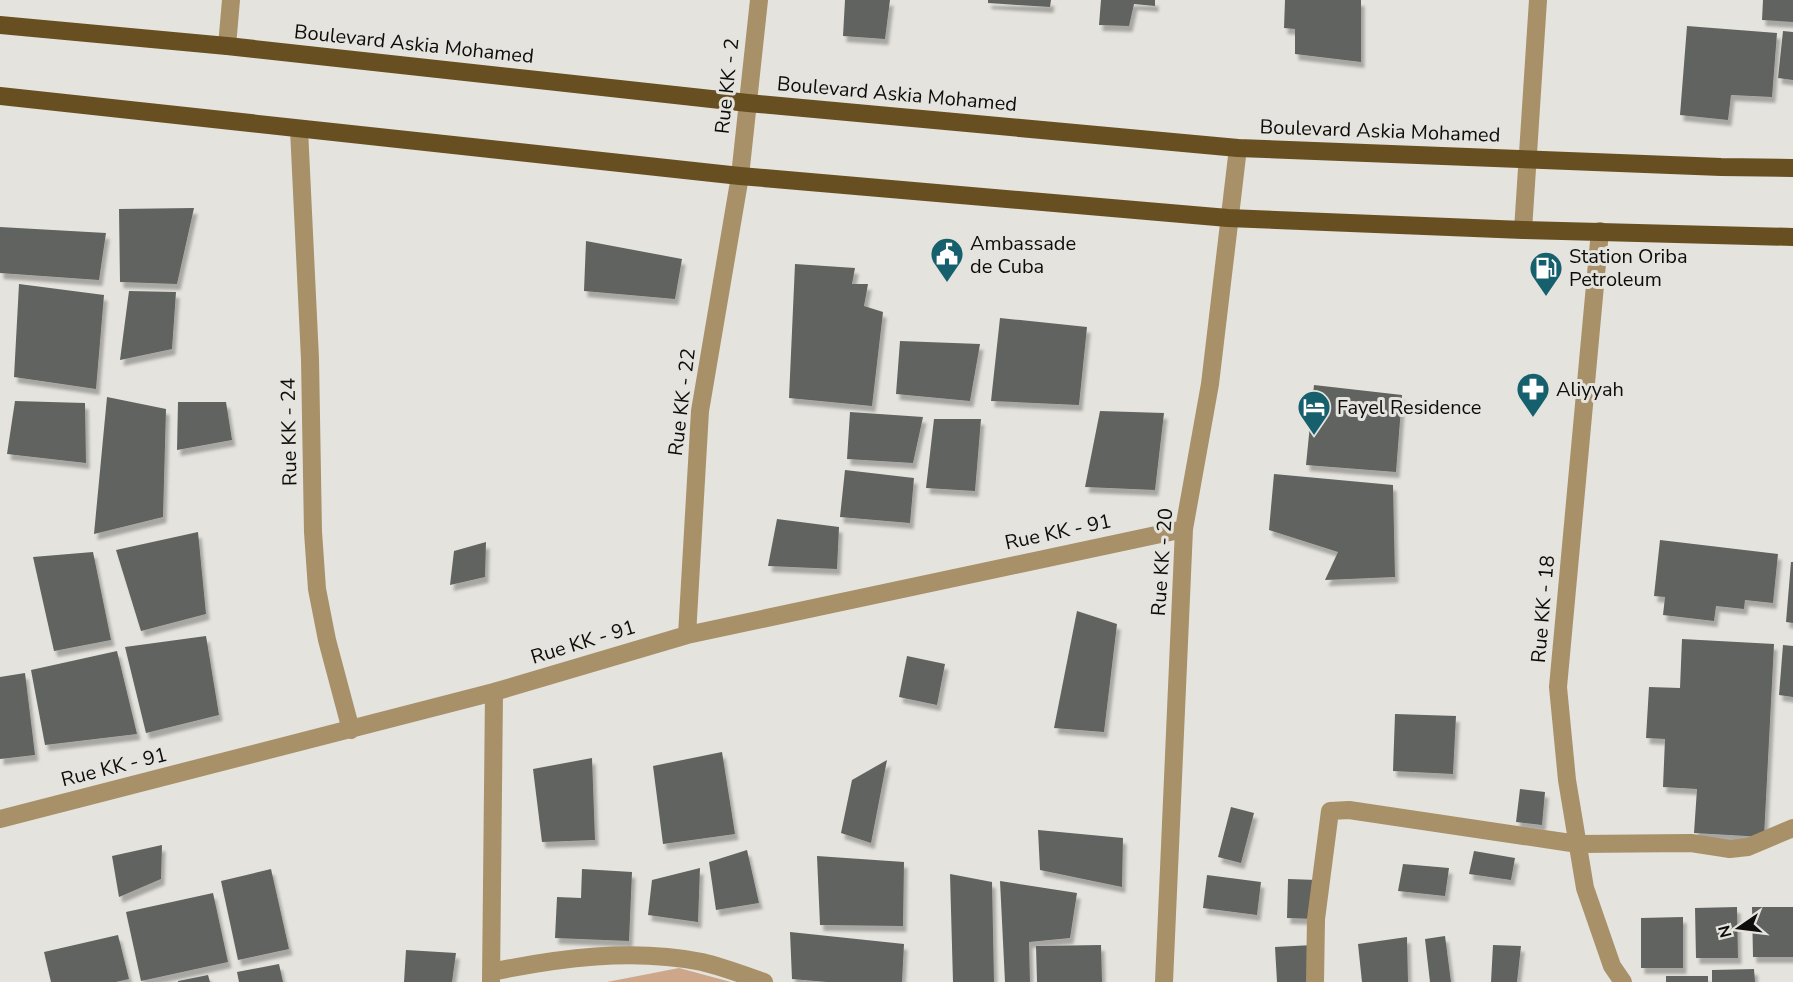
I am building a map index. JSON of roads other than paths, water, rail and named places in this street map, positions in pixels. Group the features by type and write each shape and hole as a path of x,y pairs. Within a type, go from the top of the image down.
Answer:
{"main road":[{"name":"Boulevard Askia Mohamed","path":"0,25 227,46 747,103 1238,148 1793,168"},
{"path":"0,96 740,176 1228,218 1522,230 1793,237"}],"street":[{"path":"227,46 231,0"},
{"name":"Rue KK - 2","path":"740,176 759,0"},
{"path":"1522,230 1538,0"},
{"name":"Rue KK - 24","path":"299,129 310,359 317,589 327,640 351,730"},
{"name":"Rue KK - 20","path":"1164,982 1184,529 1210,384 1238,148"},
{"name":"Rue KK - 22","path":"687,635 700,411 740,176"},
{"name":"Rue KK - 18","path":"1600,231 1558,687 1568,780 1585,888 1612,966 1623,982"},
{"name":"Rue KK - 91","path":"0,819 494,692 687,635 1184,529"},
{"path":"494,692 491,977 542,961 611,956 664,956 704,963 764,982"},
{"path":"1315,982 1316,918 1330,811 1349,810 1578,844 1691,843 1730,849 1748,847 1793,828"}],"place":[{"name":"Ambassade de Cuba","path":"947,283"},
{"name":"Station Oriba Petroleum","path":"1546,297"},
{"name":"Aliyyah","path":"1533,418"},
{"name":"Fayel Residence","path":"1314,436"}]}
